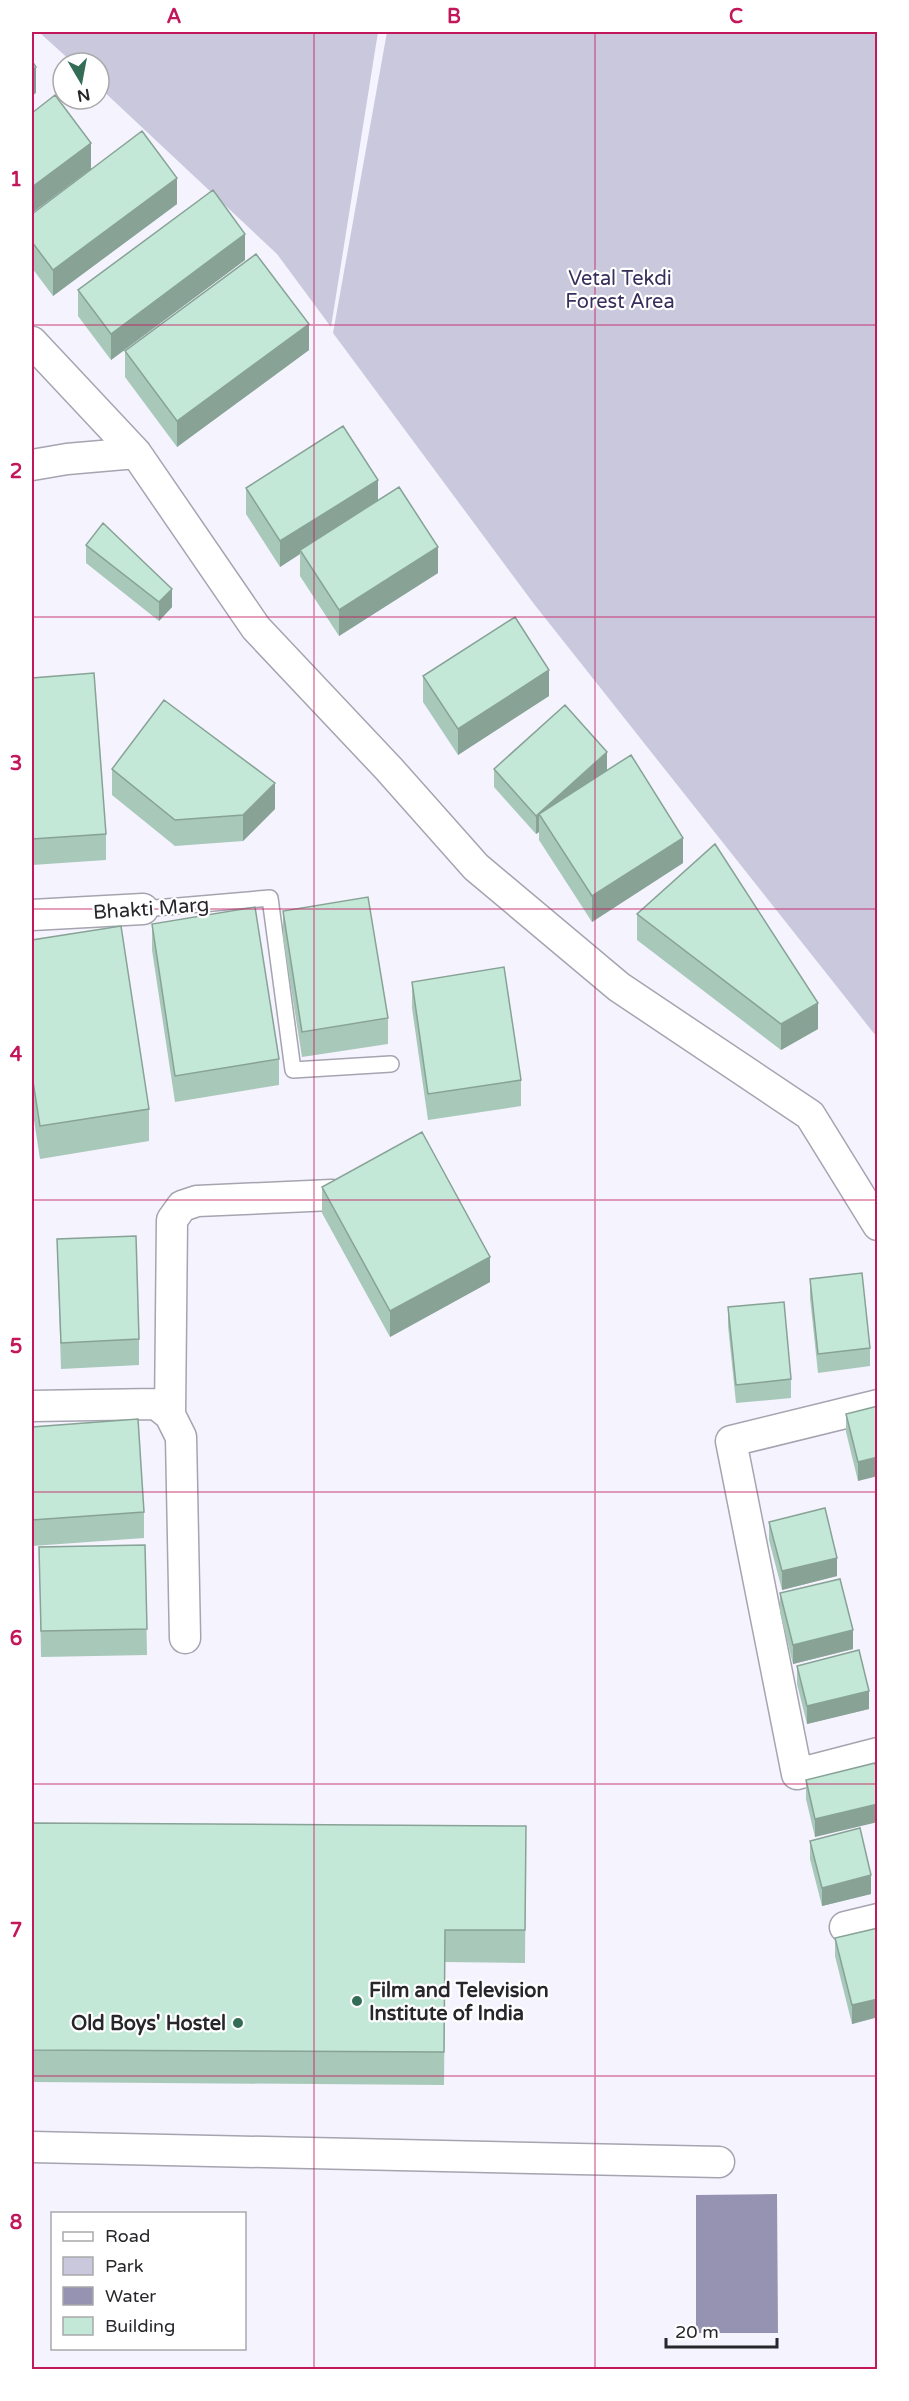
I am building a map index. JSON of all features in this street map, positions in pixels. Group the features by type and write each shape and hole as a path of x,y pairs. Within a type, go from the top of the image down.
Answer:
{"street":[{"path":"32,342 136,453 256,628 389,769 476,867 619,987 810,1115 878,1225"},
{"path":"32,465 67,459 136,453"},
{"name":"Bhakti Marg","path":"32,915 143,909"},
{"path":"170,1415 172,1220 182,1206 197,1201 332,1195"},
{"path":"32,1406 156,1404 170,1415 181,1437 185,1638"},
{"path":"878,1405 730,1441 797,1774 878,1753"},
{"path":"845,1927 878,1919"},
{"path":"32,2147 719,2162"}],"lane":[{"name":"Bhakti Marg","path":"143,909 270,898 293,1070 391,1064"}],"green space":[{"path":"39,32 378,32 331,327 277,254 111,98 111,51 60,51"},
{"name":"Vetal Tekdi Forest Area","path":"387,32 877,32 877,1042 876,1036 534,604 333,333"}],"water":[{"path":"777,2194 778,2333 696,2333 696,2195"}],"building":[{"path":"51,98 51,111 67,111 91,143 32,187 32,113"},
{"path":"142,131 177,178 53,270 32,242 32,214"},
{"path":"213,190 245,234 111,334 78,290"},
{"path":"256,254 309,324 177,421 125,351"},
{"path":"343,426 378,480 280,541 246,488"},
{"path":"399,487 438,547 339,610 300,550"},
{"path":"103,523 172,589 159,602 86,545"},
{"path":"515,617 549,670 458,729 423,676"},
{"path":"94,673 106,834 32,839 32,678"},
{"path":"164,700 275,783 243,815 175,820 112,769"},
{"path":"565,705 607,752 536,816 494,769"},
{"path":"631,755 683,838 592,896 539,814"},
{"path":"715,844 818,1003 781,1024 637,914"},
{"path":"368,897 388,1018 302,1032 283,911"},
{"path":"255,907 279,1059 175,1076 152,924"},
{"path":"121,926 149,1109 40,1126 32,1075 32,940"},
{"path":"504,967 521,1080 428,1094 412,982"},
{"path":"422,1132 490,1257 390,1311 322,1187"},
{"path":"136,1236 139,1339 61,1343 57,1239"},
{"path":"862,1273 870,1348 818,1354 810,1279"},
{"path":"784,1302 791,1379 736,1385 728,1307"},
{"path":"878,1406 878,1457 858,1462 846,1414"},
{"path":"138,1419 144,1512 32,1520 32,1427"},
{"path":"825,1508 837,1558 782,1571 769,1522"},
{"path":"145,1545 147,1629 41,1631 39,1547"},
{"path":"840,1579 853,1630 793,1645 780,1593"},
{"path":"859,1650 869,1691 807,1706 797,1666"},
{"path":"875,1763 878,1775 878,1804 815,1819 806,1780"},
{"name":"Old Boys' Hostel","path":"32,1823 526,1826 525,1930 445,1930 444,2052 32,2050"},
{"path":"860,1828 871,1875 822,1888 810,1841"},
{"path":"878,1928 878,1999 852,2005 835,1938"}],"place":[{"name":"Film and Television Institute of India","path":"357,2001"},
{"name":"Old Boys' Hostel","path":"238,2023"}]}
